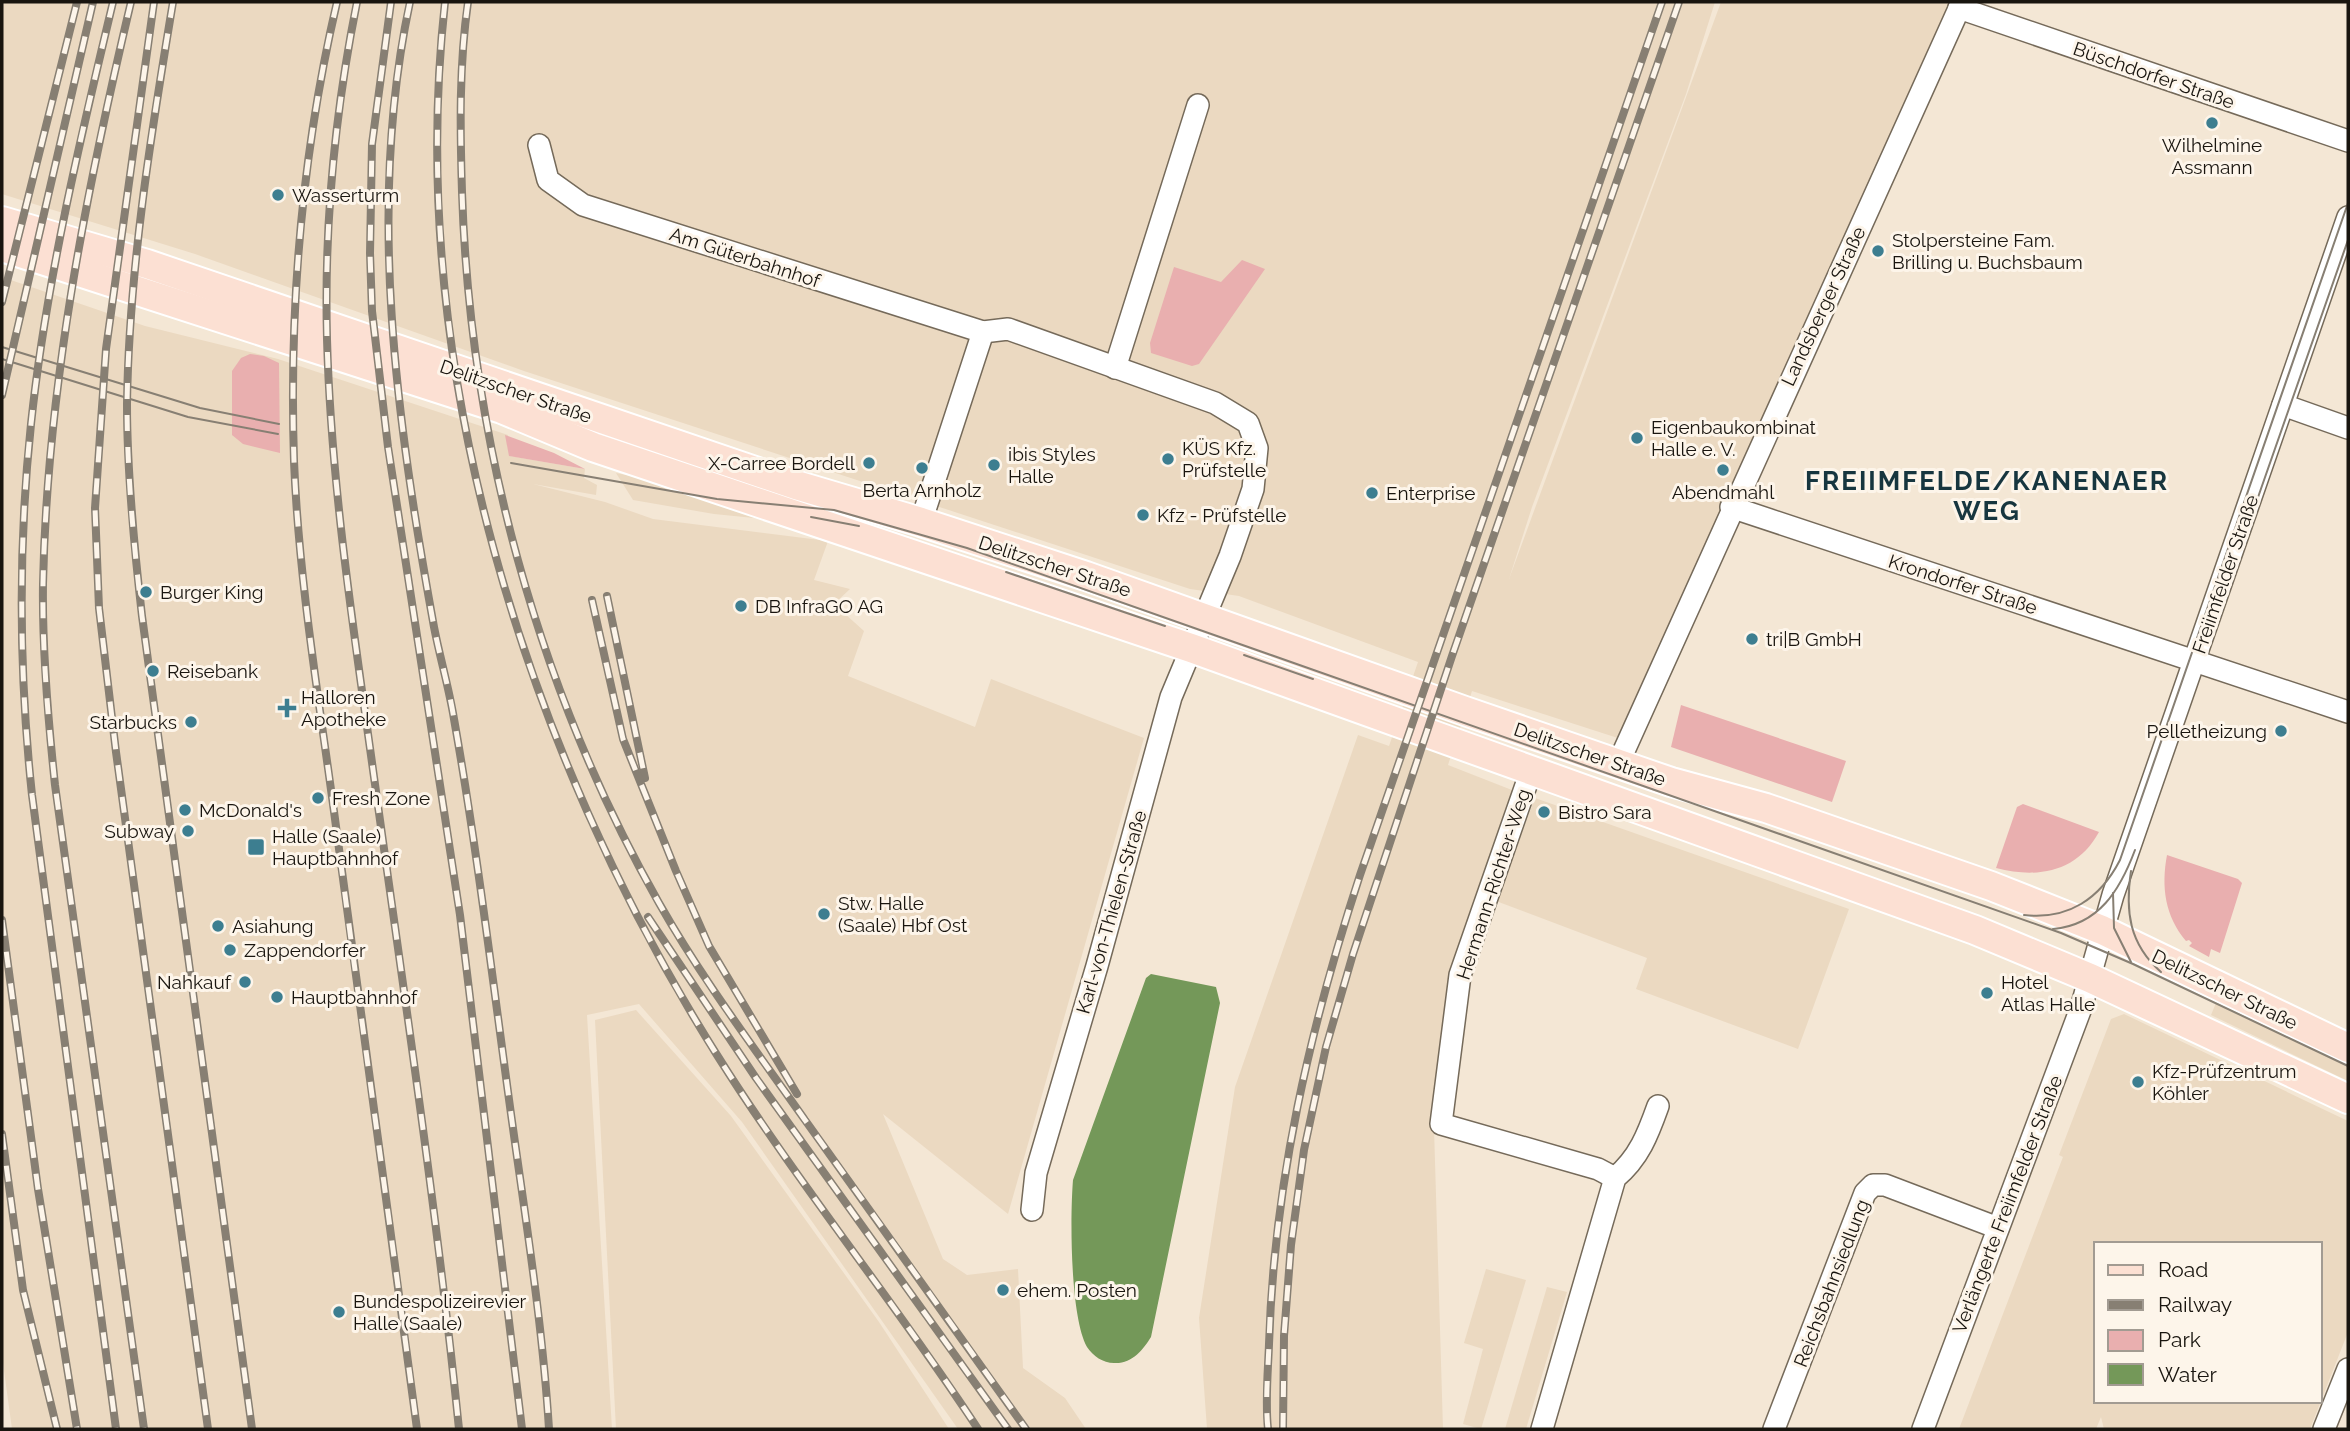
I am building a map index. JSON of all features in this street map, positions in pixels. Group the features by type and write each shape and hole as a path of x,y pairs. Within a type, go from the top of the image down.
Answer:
{"main road":[{"name":"Delitzscher Straße","path":"2,221 147,264 796,485 921,522 1205,617 1400,689 1618,764 1777,812 1991,886 2102,930 2348,1048"},
{"name":"Delitzscher Straße","path":"2,247 502,408 593,447 1191,648 1967,928 2090,978 2348,1099"}],"street":[{"name":"Büschdorfer Straße","path":"1960,5 2348,141"},
{"name":"Landsberger Straße","path":"1618,764 1731,507 1960,5"},
{"path":"1115,368 1198,105"},
{"name":"Am Güterbahnhof","path":"539,145 548,180 583,205 983,332 1008,329 1215,403 1248,423 1257,448 1253,489 1224,574 1205,617"},
{"name":"Freiimfelder Straße","path":"2102,930 2348,218"},
{"path":"921,522 983,332"},
{"path":"2283,405 2348,428"},
{"name":"Krondorfer Straße","path":"1731,507 2348,712"},
{"name":"Karl-von-Thielen-Straße","path":"1032,1210 1035,1173 1097,966 1171,697 1205,617"},
{"name":"Hermann-Richter-Weg","path":"1531,771 1460,975 1441,1124 1598,1169 1615,1178"},
{"path":"2090,978 2102,930"},
{"name":"Verlängerte Freiimfelder Straße","path":"1923,1429 2090,978"},
{"path":"1542,1429 1615,1178 1629,1166 1646,1139 1658,1106"},
{"name":"Reichsbahnsiedlung","path":"1774,1429 1864,1193 1873,1185 1885,1185 1998,1228"},
{"path":"2324,1429 2348,1368"}],"shaded area":[{"path":"2,2 1715,2 1686,94 1532,507 1509,579 1721,2 1959,2 1624,740 1472,691 1448,765 1517,792 1474,917 1434,1128 1443,1429 1207,1429 1199,1318 1235,1087 1358,735 1389,746 1418,662 1239,596 1190,589 524,371 195,254 2,194"},
{"path":"2,277 145,326 278,359 508,435 510,456 585,469 584,478 597,485 596,495 533,484 605,502 653,519 828,541 814,580 850,589 834,604 864,631 848,676 975,727 991,679 1144,738 1008,1214 883,1114 943,1259 967,1275 1018,1269 1023,1368 1065,1398 1086,1429 958,1429 742,1122 639,1004 587,1015 612,1429 12,1429 2,1356"},
{"path":"616,473 708,491 796,522 714,514 633,500"},
{"path":"1535,798 1849,909 1798,1049 1636,989 1647,958 1496,901"},
{"path":"2218,998 2348,1060 2348,1081 2211,1015"},
{"path":"636,1010 731,1116 879,1322 949,1429 616,1429 595,1020"},
{"path":"2124,1014 2348,1121 2348,1332 2322,1398 2322,1242 2094,1242 2094,1403 2320,1403 2310,1429 2104,1429 2101,1417 2096,1429 1959,1429 2063,1157 2059,1155 2111,1019"},
{"path":"1486,1269 1526,1280 1481,1429 1463,1424 1483,1349 1464,1343"},
{"path":"1547,1287 1567,1292 1526,1429 1505,1429"}],"green space":[{"path":"1242,260 1265,269 1199,364 1192,366 1151,353 1150,343 1174,267 1221,282"},
{"path":"250,354 264,356 279,363 280,453 243,444 232,435 232,371 241,358"},
{"path":"505,435 554,453 585,469 509,456"},
{"path":"1681,705 1846,761 1832,802 1671,747"},
{"path":"2023,804 2099,832 2080,856 2055,869 2027,873 1996,868 2017,807"},
{"path":"2167,855 2238,879 2242,883 2220,953 2211,949 2209,957 2189,946 2192,943 2186,941 2173,922 2165,890"}],"water":[{"path":"1151,974 1216,987 1220,1003 1151,1337 1132,1359 1110,1363 1099,1358 1087,1347 1077,1313 1072,1241 1073,1180 1146,978"}],"tram line":[{"path":"2024,915 2055,914 2081,904 2103,886 2120,860 2348,203"},
{"path":"2256,503 2348,240"},
{"path":"2,347 200,408 279,424"},
{"path":"2,359 188,417 278,434"},
{"path":"511,463 717,499 834,510 967,548 2061,933 2133,964 2348,1066"},
{"path":"811,517 859,526"},
{"path":"1006,572 1165,626"},
{"path":"1244,655 1313,679"},
{"path":"2053,929 2083,921 2106,903 2115,892 2135,850"},
{"path":"2131,871 2129,913 2132,926 2142,950 2161,972"},
{"path":"2113,893 2114,928 2131,962"}],"railway":[{"path":"2,302 77,2"},
{"path":"2,395 93,2"},
{"path":"113,2 65,212 37,371 24,517 22,610 32,795 116,1429"},
{"path":"131,2 84,218 61,363 46,510 43,609 46,685 55,785 144,1429"},
{"path":"154,2 106,349 95,508 99,608 116,752 208,1429"},
{"path":"173,2 149,152 137,252 129,353 127,431 142,616 252,1429"},
{"path":"337,2 315,115 300,230 294,345 294,461 311,648 417,1429"},
{"path":"357,2 337,127 329,212 329,394 351,613 430,1185 459,1429"},
{"path":"391,2 372,144 372,311 388,447 460,915 522,1429"},
{"path":"410,2 397,79 390,157 389,236 399,394 408,472 434,627 452,707 476,859 537,1302 549,1429"},
{"path":"445,2 437,139 444,277 463,414 494,550 536,684 588,813 649,937 717,1055 780,1150 914,1335 978,1429"},
{"path":"468,2 462,73 462,192 468,285 479,377 496,469 518,560 545,649 578,736 616,821 659,903 693,959 1026,1429"},
{"path":"1268,1429 1269,1344 1278,1224 1298,1106 1325,990 1360,875 1662,2"},
{"path":"1283,1429 1284,1336 1291,1245 1304,1150 1326,1047 1353,954 1452,656 1679,2"},
{"path":"607,596 645,778"},
{"path":"592,600 623,739 676,871 709,946 797,1094"},
{"path":"648,917 756,1078 1008,1429"},
{"path":"2,920 38,1189 77,1429"},
{"path":"2,1134 23,1290 57,1429"}],"place":[{"name":"Wilhelmine Assmann","path":"2212,123"},
{"name":"Wasserturm","path":"278,195"},
{"name":"Stolpersteine Fam. Brilling u. Buchsbaum","path":"1878,251"},
{"name":"Eigenbaukombinat Halle e. V.","path":"1637,438"},
{"name":"KÜS Kfz. Prüfstelle","path":"1168,459"},
{"name":"X-Carree Bordell","path":"869,463"},
{"name":"ibis Styles Halle","path":"994,465"},
{"name":"Berta Arnholz","path":"922,468"},
{"name":"Abendmahl","path":"1723,470"},
{"name":"Enterprise","path":"1372,493"},
{"name":"Kfz - Prüfstelle","path":"1143,515"},
{"name":"Burger King","path":"146,592"},
{"name":"DB InfraGO AG","path":"741,606"},
{"name":"tri|B GmbH","path":"1752,639"},
{"name":"Reisebank","path":"153,671"},
{"name":"Halloren Apotheke","path":"287,708"},
{"name":"Starbucks","path":"191,722"},
{"name":"Pelletheizung","path":"2281,731"},
{"name":"Fresh Zone","path":"318,798"},
{"name":"McDonald's","path":"185,810"},
{"name":"Bistro Sara","path":"1544,812"},
{"name":"Subway","path":"188,831"},
{"name":"Halle (Saale) Hauptbahnhof","path":"256,847"},
{"name":"Stw. Halle (Saale) Hbf Ost","path":"824,914"},
{"name":"Asiahung","path":"218,926"},
{"name":"Zappendorfer","path":"230,950"},
{"name":"Nahkauf","path":"245,982"},
{"name":"Hotel Atlas Halle","path":"1987,993"},
{"name":"Hauptbahnhof","path":"277,997"},
{"name":"Kfz-Prüfzentrum Köhler","path":"2138,1082"},
{"name":"ehem. Posten","path":"1003,1290"},
{"name":"Bundespolizeirevier Halle (Saale)","path":"339,1312"}],"district":[{"name":"FREIIMFELDE/KANENAER WEG","path":"1987,496"}]}
